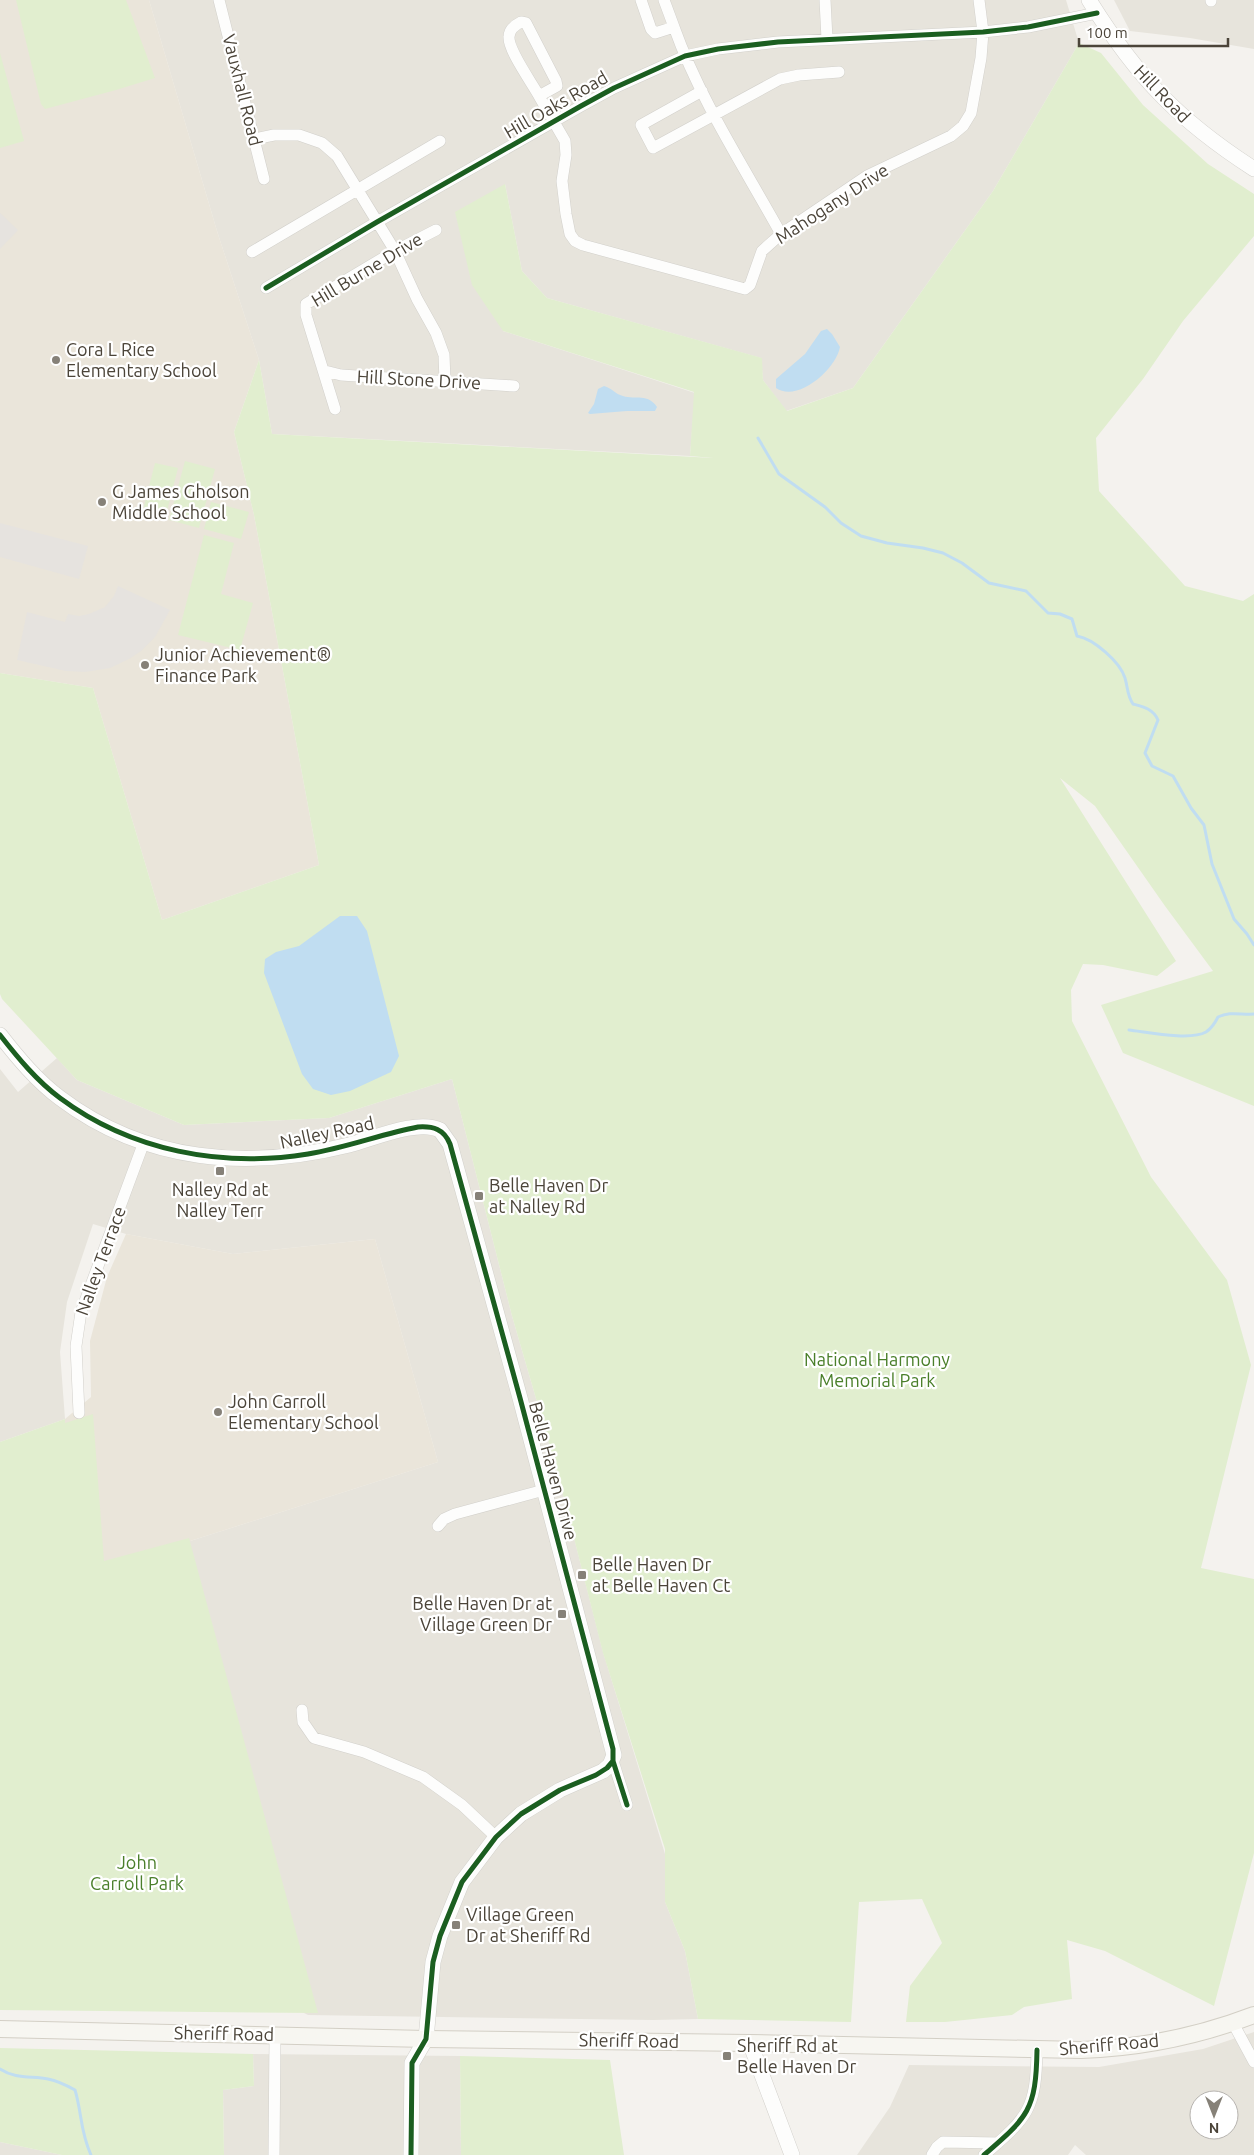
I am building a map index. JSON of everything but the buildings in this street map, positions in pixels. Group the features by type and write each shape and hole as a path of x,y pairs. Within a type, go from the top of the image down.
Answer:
{"main road":[{"name":"Sheriff Road","path":"0,2028 275,2036 750,2043 1037,2050 1119,2048 1193,2035 1254,2016"}],"street":[{"name":"Vauxhall Road","path":"219,0 264,179"},
{"path":"641,0 651,29 655,33 674,27"},
{"path":"664,0 685,56 702,92 781,234"},
{"path":"825,0 827,39"},
{"name":"Mahogany Drive","path":"539,96 557,86 556,81 526,23 520,22 514,25 509,35 510,45 539,96 554,122 563,135 566,145 562,181 568,228 573,238 583,245 743,290 750,286 762,251 781,234 867,176 943,140 963,126 971,113 975,93 982,32 979,0"},
{"name":"Hill Oaks Road","path":"266,288 377,222 614,88 685,56 748,45 827,39 982,32 1028,27 1093,6"},
{"name":"Hill Road","path":"1093,6 1128,58 1160,96 1202,133 1254,169"},
{"path":"702,92 641,124 653,148 780,79 799,75 839,72"},
{"path":"254,139 285,134 299,135 316,139 337,156 395,251 441,346 446,364 445,381"},
{"path":"252,252 440,141"},
{"name":"Hill Burne Drive","path":"325,371 306,315 306,304 395,251 436,230"},
{"path":"325,371 335,409"},
{"name":"Hill Stone Drive","path":"325,371 342,375 514,386"},
{"name":"Nalley Road","path":"0,1036 18,1058 60,1098 98,1122 144,1142 189,1154 210,1157 277,1158 308,1154 425,1126 440,1130 450,1144"},
{"name":"Nalley Terrace","path":"79,1412 76,1346 81,1312 144,1142"},
{"name":"Belle Haven Drive","path":"450,1144 520,1398 613,1749 613,1761 627,1805"},
{"path":"438,1526 444,1519 455,1514 544,1490"},
{"path":"302,1710 303,1722 314,1738 364,1752 423,1777 462,1804 496,1837"},
{"path":"411,2155 412,2063 426,2039 433,1962 440,1936 462,1882 496,1837 521,1814 560,1790 596,1775 607,1768 613,1761"},
{"path":"1233,2023 1254,2062"},
{"path":"274,2155 275,2036"},
{"path":"750,2043 792,2155"},
{"path":"984,2155 1020,2123 1028,2109 1036,2082 1037,2050"},
{"path":"932,2155 943,2142 998,2143"}],"shaded area":[{"path":"0,0 149,0 217,231 259,360 234,432 254,515 319,865 162,920 93,688 0,673"},
{"path":"149,0 1066,0 1079,43 993,191 853,388 786,411 763,380 761,358 547,298 522,271 505,184 503,331 695,393 690,456 272,434 259,360 217,231"},
{"path":"1114,0 1254,0 1254,49 1190,38 1130,31"},
{"path":"0,213 18,230 0,249"},
{"path":"0,523 88,546 79,579 0,557"},
{"path":"118,586 170,610 155,637 141,651 110,668 85,672 66,671 17,660 27,612 65,622 68,614 79,616 105,607 114,596"},
{"path":"57,1058 77,1080 184,1125 329,1118 452,1079 512,1316 557,1471 603,1652 665,1854 665,1902 685,1951 698,2019 308,2015 292,2007 184,1543 438,1462 375,1239 233,1254 126,1234 93,1224 67,1302 60,1352 65,1419 0,1442 0,1069 18,1092"},
{"path":"126,1234 233,1254 375,1239 438,1462 184,1543 25,1635 58,1520 65,1419 91,1397 90,1341 107,1277"},
{"path":"1254,2032 1254,2155 1086,2155 1075,2145 1068,2155 857,2155 890,2107 909,2065 1099,2067 1203,2049"},
{"path":"253,2054 460,2056 461,2155 224,2155 223,2090 254,2086"},
{"path":"0,2142 62,2155 0,2155"}],"green space":[{"path":"16,0 126,0 155,78 45,109 41,104"},
{"name":"National Harmony Memorial Park","path":"1079,43 1101,53 1143,105 1208,164 1254,194 1254,236 1183,321 1143,379 1096,438 1099,491 1185,586 1243,601 1254,594 1254,1106 1123,1053 1101,1005 1213,971 1095,806 1060,778 1176,961 1157,976 1103,965 1083,964 1071,990 1072,1021 1151,1177 1227,1280 1251,1365 1201,1568 1254,1579 1254,1853 1214,2006 1105,1951 1067,1940 1072,1999 1024,2007 1012,2015 945,2022 906,2022 910,1986 942,1943 922,1899 859,1902 851,2022 698,2019 685,1951 665,1902 665,1849 603,1653 557,1471 512,1316 452,1079 329,1118 184,1125 77,1080 2,999 0,994 0,673 93,688 162,920 319,865 254,515 234,432 259,360 272,434 713,458 690,456 694,392 503,331 472,285 455,212 505,184 522,271 547,298 762,358 763,380 787,411 853,388 993,191"},
{"path":"0,53 24,141 0,148"},
{"path":"185,461 215,469 199,528 169,520"},
{"path":"155,463 178,468 165,519 142,514"},
{"path":"211,502 249,512 241,539 204,529"},
{"path":"204,535 234,543 221,594 253,603 240,650 178,635"},
{"name":"John Carroll Park","path":"93,1414 104,1561 189,1538 318,2013 0,2010 0,1442 65,1419 65,1423"},
{"path":"0,2048 253,2054 254,2086 223,2090 224,2155 62,2155 0,2142"},
{"path":"460,2056 610,2060 624,2155 461,2155"}],"water":[{"path":"827,329 840,347 837,356 824,374 805,387 795,391 785,391 776,388 776,379 805,354 821,331"},
{"path":"604,386 623,396 646,398 657,407 655,411 588,413 594,404 598,389"},
{"path":"340,916 357,916 367,931 399,1056 391,1072 350,1091 331,1095 313,1089 302,1074 264,973 265,959 276,952 299,946"}],"waterway":[{"path":"758,438 779,474 825,507 841,523 861,536 887,543 943,553 962,563 989,583 1026,591 1048,613 1060,614 1072,619 1077,636 1098,646 1112,658 1125,678 1133,704 1151,711 1158,720 1145,753 1152,766 1173,776 1191,808 1204,825 1212,864 1234,919 1254,945"},
{"path":"1129,1030 1179,1036 1199,1035 1210,1029 1218,1017 1222,1015 1254,1014"},
{"path":"0,2069 17,2076 52,2080 75,2090 83,2130 91,2155"}],"cycle path":[{"path":"266,288 377,222 581,106 614,88 685,56 718,49 778,42 983,32 1028,27 1097,13"},
{"path":"0,1035 36,1077 60,1098 88,1116 117,1131 147,1143 178,1151 243,1159 276,1158 308,1154 350,1145 418,1127 433,1128 445,1135 450,1144 520,1398 613,1749 613,1761 627,1805"},
{"path":"411,2155 412,2063 426,2039 433,1962 440,1936 462,1882 496,1837 521,1814 560,1790 596,1775 607,1768 613,1761"},
{"path":"984,2155 1011,2131 1027,2111 1034,2086 1037,2050"}],"place":[{"name":"Cora L Rice Elementary School","path":"56,360"},
{"name":"G James Gholson Middle School","path":"102,502"},
{"name":"Junior Achievement® Finance Park","path":"145,665"},
{"name":"Nalley Rd at Nalley Terr","path":"220,1171"},
{"name":"Belle Haven Dr at Nalley Rd","path":"479,1196"},
{"name":"John Carroll Elementary School","path":"218,1412"},
{"name":"Belle Haven Dr at Belle Haven Ct","path":"582,1575"},
{"name":"Belle Haven Dr at Village Green Dr","path":"562,1614"},
{"name":"Village Green Dr at Sheriff Rd","path":"456,1925"},
{"name":"Sheriff Rd at Belle Haven Dr","path":"727,2056"}]}
